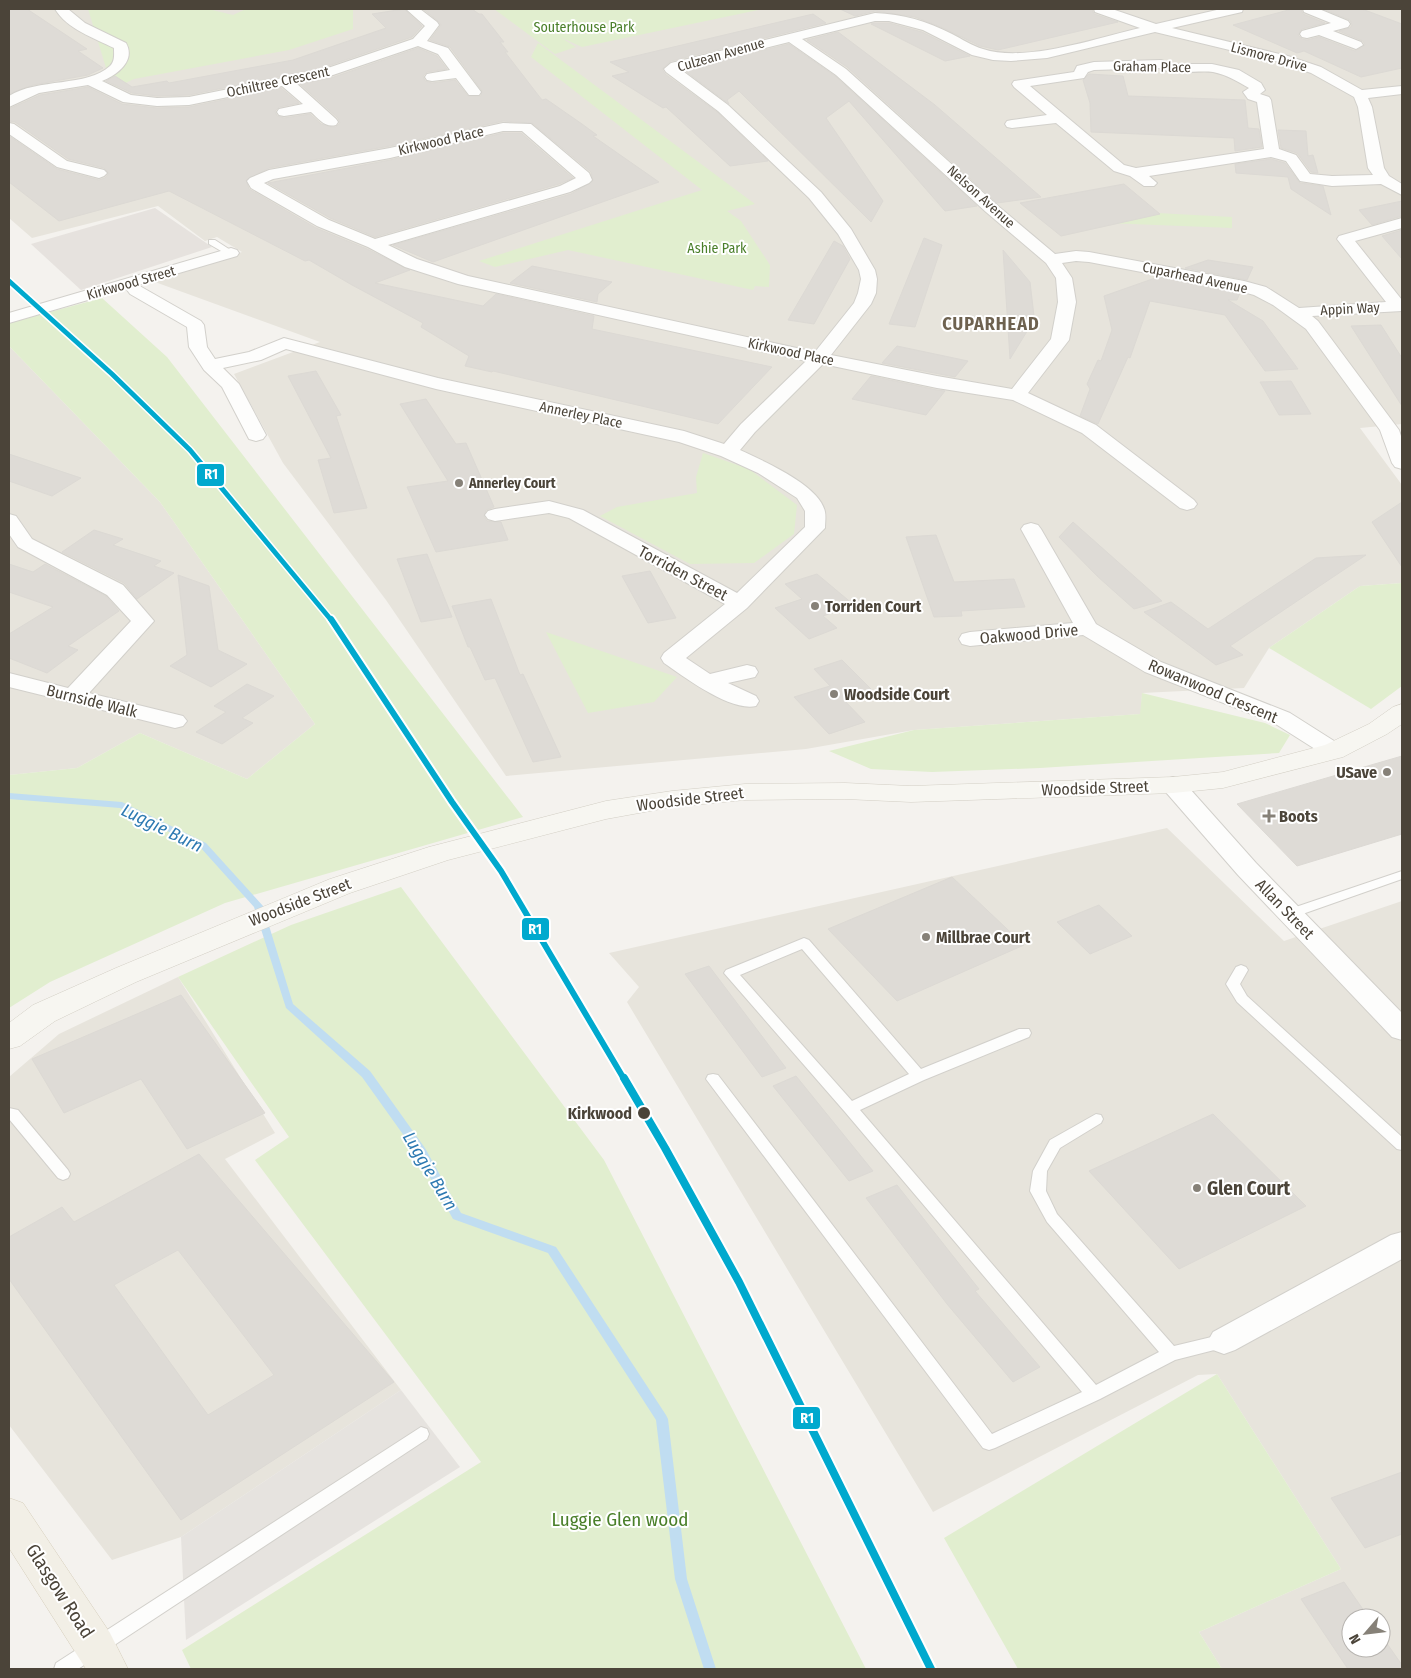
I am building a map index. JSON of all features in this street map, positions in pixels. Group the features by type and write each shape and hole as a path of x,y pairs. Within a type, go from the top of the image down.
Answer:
{"main road":[{"name":"Glasgow Road","path":"9,1515 102,1658"}],"street":[{"path":"9,102 42,88 90,81 109,73 120,63 123,56 121,46 76,22 61,9"},
{"path":"412,9 432,25 429,32 418,42 443,51 474,92"},
{"name":"Lismore Drive","path":"1100,9 1154,28 1283,59 1316,70 1360,95"},
{"name":"Culzean Avenue","path":"728,452 748,428 819,358 862,304 867,293 869,279 867,270 845,232 815,195 722,108 671,69 676,66 875,17 888,16 910,19 982,54 1009,56 1043,54 1237,9"},
{"path":"1307,34 1343,24 1309,9"},
{"path":"1322,31 1356,45"},
{"name":"Nelson Avenue","path":"791,37 841,72 992,209 1052,260 1064,278 1067,302 1060,340 1017,395"},
{"name":"Ochiltree Crescent","path":"90,81 128,99 169,102 189,101 286,82 339,69 418,42"},
{"name":"Graham Place","path":"1149,183 1135,173 1119,168 1019,84 1079,76 1082,69 1094,66 1161,64 1170,68 1212,68 1234,73 1256,86 1258,90 1250,92 1253,96 1264,100 1272,152"},
{"path":"432,77 460,74"},
{"path":"286,82 331,122"},
{"path":"1402,90 1360,95 1365,108 1376,168 1384,179 1402,190"},
{"path":"284,112 313,107"},
{"path":"1012,124 1060,118"},
{"name":"Kirkwood Place","path":"374,244 565,189 584,180 584,176 526,127 516,126 390,153 269,175 255,182 256,185 265,191 323,223 374,244 411,263 464,280 819,358 937,382 1017,395 1046,407 1089,429 1187,504"},
{"path":"9,127 62,164 98,173"},
{"path":"1135,173 1272,152 1290,158 1305,178 1332,181 1384,179"},
{"path":"1400,306 1345,239 1402,223"},
{"name":"Kirkwood Street","path":"9,318 231,253"},
{"name":"Cuparhead Avenue","path":"1052,260 1076,256 1089,257 1238,285 1266,294 1298,313 1312,325 1389,430 1402,463"},
{"path":"136,290 195,325 198,347 210,366 230,384 256,435"},
{"name":"Appin Way","path":"1298,313 1400,306"},
{"name":"Annerley Place","path":"210,366 255,356 284,343 436,384 684,437 728,452 765,469 804,494 815,511 815,528 739,603"},
{"name":"Torriden Street","path":"495,515 549,506 576,514 739,603 672,658 706,682"},
{"path":"9,520 24,543 115,590 143,621 73,696"},
{"name":"Rowanwood Crescent","path":"1030,529 1088,628 1153,667 1282,718 1334,751"},
{"name":"Oakwood Drive","path":"970,639 1088,628"},
{"path":"706,682 748,672"},
{"name":"Burnside Walk","path":"9,680 175,721"},
{"path":"706,682 748,701"},
{"name":"Woodside Street","path":"9,1038 44,1013 282,908 340,886 439,854 598,812 672,799 746,792 845,791 921,794 1173,785 1223,780 1334,751 1378,729 1402,712"},
{"name":"Allan Street","path":"1173,785 1204,817 1247,869 1289,914 1402,1030"},
{"path":"1224,1341 1402,1244"}],"lane":[{"name":"Kirkwood Street","path":"212,242 231,253"},
{"path":"1289,914 1402,875"},
{"path":"919,1076 804,943 731,973 850,1108 1094,1394"},
{"path":"1241,970 1232,984 1242,999 1402,1145"},
{"path":"850,1108 919,1076 1024,1033"},
{"path":"713,1079 989,1443 1094,1394 1171,1354 1224,1341"},
{"path":"9,1113 13,1114 63,1174"},
{"path":"1096,1119 1055,1144 1040,1172 1038,1191 1052,1218 1171,1354"},
{"path":"63,1669 102,1658 421,1434"}],"shaded area":[{"path":"9,9 1402,9 1402,424 1360,428 1402,485 1402,583 1360,586 1269,648 1244,688 1142,693 1141,714 914,730 806,749 506,776 386,600 283,463 234,374 320,342 155,282 242,252 217,237 205,241 158,206 32,238 9,218"},
{"path":"155,208 212,247 81,290 31,244"},
{"path":"9,346 160,502 315,724 247,779 140,733 77,768 9,775"},
{"path":"1167,828 1284,941 1402,901 1402,1669 1222,1669 1199,1632 1341,1569 1217,1374 1198,1375 933,1512 627,1002 639,987 609,953"},
{"path":"178,977 275,1133 225,1159 401,1390 181,1537 112,1560 9,1425 9,1077 59,1034"},
{"path":"401,1390 460,1467 186,1640 181,1537"}],"green space":[{"path":"88,9 208,9 233,15 246,9 353,9 353,29 289,50 134,79 117,87 110,81"},
{"name":"Souterhouse Park","path":"494,9 763,9 582,47 560,37 576,47 555,54"},
{"name":"Ashie Park","path":"538,43 755,204 727,211 741,221 770,265 769,287 755,286 753,290 568,250 495,267 479,261 702,190 531,57"},
{"path":"1157,213 1232,217 1232,228 1106,223"},
{"path":"102,298 167,357 523,817 225,903 50,982 9,1008 9,775 77,768 140,733 247,779 315,724 160,502 9,346 9,323"},
{"path":"703,453 749,469 797,505 794,534 754,563 690,564 600,516 617,507 697,493 696,477"},
{"path":"1402,583 1402,686 1371,709 1269,648 1360,586"},
{"path":"546,632 677,677 654,702 588,713"},
{"path":"1142,693 1265,723 1290,735 1279,753 1040,768 932,772 871,769 829,751 914,730 1140,714"},
{"name":"Luggie Glen wood","path":"401,887 604,1160 866,1669 191,1669 182,1650 481,1462 255,1160 289,1137 178,977 291,925"},
{"path":"1217,1374 1341,1569 1199,1632 1222,1669 1018,1669 944,1538"}],"building":[{"path":"9,9 27,9 87,49 78,51 103,68 88,75 33,85 9,94"},
{"path":"404,9 422,26 412,37 322,68 189,95 157,96 132,93 106,81 115,76 132,87 167,81 169,83 293,60 386,28 372,14"},
{"path":"423,9 472,9 482,14 504,42 500,42 508,52 505,52 542,100 546,99 582,124 597,135 593,136 659,182 433,262 393,245 571,194 593,181 591,172 532,123 503,121 390,146 269,168 246,180 249,189 316,228 367,249 410,270 375,283 483,306 496,294 594,316 592,329 772,367 718,424 465,366 469,356 421,327 423,323 309,260 305,261 169,191 59,221 9,182 9,136 57,169 99,180 105,178 109,173 104,168 68,159 15,122 9,121 9,109 40,95 88,87 122,104 157,108 189,107 281,88 299,103 279,107 275,111 277,116 284,118 310,114 321,124 336,127 340,123 338,118 300,84 331,78 418,48 437,56 447,69 427,72 423,76 425,81 432,83 455,80 468,96 481,96 482,91 450,47 430,40 441,25"},
{"path":"840,9 1092,9 1094,14 1118,22 998,50 980,46 915,17 875,11 855,16"},
{"path":"1292,9 1301,9 1303,14 1325,23 1302,29 1298,35 1302,39 1307,40 1319,37 1355,51 1365,45 1363,41 1339,31 1350,28 1352,25 1350,20 1323,9 1362,9 1402,24 1402,68 1361,77 1304,51 1297,53 1233,25"},
{"path":"813,14 826,23 671,61 662,69 665,74 717,112 768,161 730,166 666,107 663,108 612,76 629,72 610,62"},
{"path":"889,23 922,32 970,56 945,61 871,24"},
{"path":"838,32 935,105 1041,197 997,203 847,67 807,40"},
{"path":"789,44 835,76 977,206 945,211 849,101 826,118 883,201 871,222 739,91 727,100 729,104 684,70"},
{"path":"1089,74 1123,76 1128,96 1245,100 1248,128 1259,129 1262,147 1235,151 1234,138 1091,132 1090,103 1083,80"},
{"path":"1278,130 1306,131 1308,156 1313,155 1318,173 1311,172 1297,153 1281,148"},
{"path":"503,133 521,133 573,178 559,184 375,237 330,218 268,183 390,160"},
{"path":"1271,159 1285,163 1300,183 1323,186 1331,215 1291,189 1288,177 1236,173 1235,164"},
{"path":"1124,184 1160,214 1061,236 1020,203"},
{"path":"1402,201 1402,216 1372,225 1359,210"},
{"path":"1402,230 1402,259 1382,236"},
{"path":"924,238 942,245 915,327 889,324"},
{"path":"834,241 843,246 850,259 814,324 788,320"},
{"path":"1003,250 1030,282 1034,316 1034,320 1010,359"},
{"path":"1208,260 1253,267 1247,280 1185,268"},
{"path":"532,266 612,282 598,294 597,302 510,283"},
{"path":"1158,277 1240,293 1237,300 1228,300 1263,321 1298,369 1265,371 1225,315 1150,301 1130,358 1128,357 1098,424 1080,416 1090,389 1087,384 1098,360 1101,361 1112,330 1104,296"},
{"path":"1381,325 1402,358 1402,406 1351,326"},
{"path":"897,346 968,361 955,377 882,363"},
{"path":"316,371 341,415 336,416 367,508 334,513 318,460 331,458 288,376"},
{"path":"871,376 945,391 926,415 852,399"},
{"path":"1291,381 1311,414 1279,415 1260,382"},
{"path":"426,399 456,444 466,443 494,507 486,510 484,516 487,521 501,522 508,540 436,552 407,487 448,481 400,404"},
{"path":"9,454 81,478 52,496 9,481"},
{"path":"1402,502 1402,567 1372,522"},
{"path":"1073,522 1162,601 1134,609 1097,576 1059,537"},
{"path":"94,530 123,539 113,545 161,561 154,566 174,573 137,599 124,583 62,552"},
{"path":"936,535 954,582 1014,579 1025,607 961,611 962,616 934,617 906,537"},
{"path":"427,554 452,617 421,622 397,559"},
{"path":"1366,555 1230,646 1243,655 1216,665 1144,612 1171,602 1208,629 1316,558"},
{"path":"9,564 33,572 45,564 106,596 119,611 68,646 78,650 47,673 9,658 9,634 53,607 9,592"},
{"path":"650,571 676,618 648,623 622,576"},
{"name":"Torriden Court","path":"817,574 854,605 823,616 837,628 809,639 775,608 802,599 785,584"},
{"path":"178,575 209,586 218,650 247,664 211,687 170,666 187,655"},
{"path":"491,599 520,675 523,674 561,757 533,762 495,678 485,680 470,647 468,647 452,606"},
{"name":"Woodside Court","path":"842,660 873,691 844,700 865,722 829,734 794,697 830,686 814,669"},
{"path":"247,684 274,696 242,718 253,723 222,744 196,732 226,712 214,706"},
{"path":"1402,756 1402,834 1297,866 1237,804"},
{"name":"Millbrae Court","path":"952,877 1024,945 897,1001 828,929"},
{"path":"1099,905 1132,936 1090,954 1057,922"},
{"path":"709,966 786,1068 762,1077 685,974"},
{"path":"181,995 265,1113 187,1149 141,1079 64,1113 32,1059"},
{"path":"796,1076 873,1171 849,1181 773,1086"},
{"name":"Glen Court","path":"1213,1114 1306,1206 1179,1269 1089,1171"},
{"path":"199,1154 394,1382 181,1520 9,1279 9,1237 62,1207 74,1222","holes":["178,1250 274,1375 208,1415 114,1285"]},
{"path":"897,1185 979,1289 975,1291 1040,1367 1013,1382 947,1304 866,1198"},
{"path":"1402,1472 1402,1534 1365,1548 1331,1498"},
{"path":"1344,1582 1362,1608 1341,1608 1341,1658 1391,1658 1391,1649 1402,1665 1402,1669 1348,1669 1301,1599"}],"waterway":[{"name":"Luggie Burn","path":"9,796 122,805 203,845 258,906 289,1006 366,1074 421,1151 457,1216 552,1250 662,1419 681,1579 710,1669"}],"transit line":[{"name":"R1","path":"9,281 112,374 190,450 262,535 340,630 452,802 501,871 665,1148 739,1282 931,1669"}],"place":[{"name":"Annerley Court","path":"459,483"},
{"name":"Torriden Court","path":"815,606"},
{"name":"Woodside Court","path":"834,694"},
{"name":"USave","path":"1387,772"},
{"name":"Boots","path":"1269,816"},
{"name":"Millbrae Court","path":"926,937"},
{"name":"Kirkwood","path":"644,1113"},
{"name":"Glen Court","path":"1197,1188"}],"district":[{"name":"CUPARHEAD","path":"991,324"}]}
